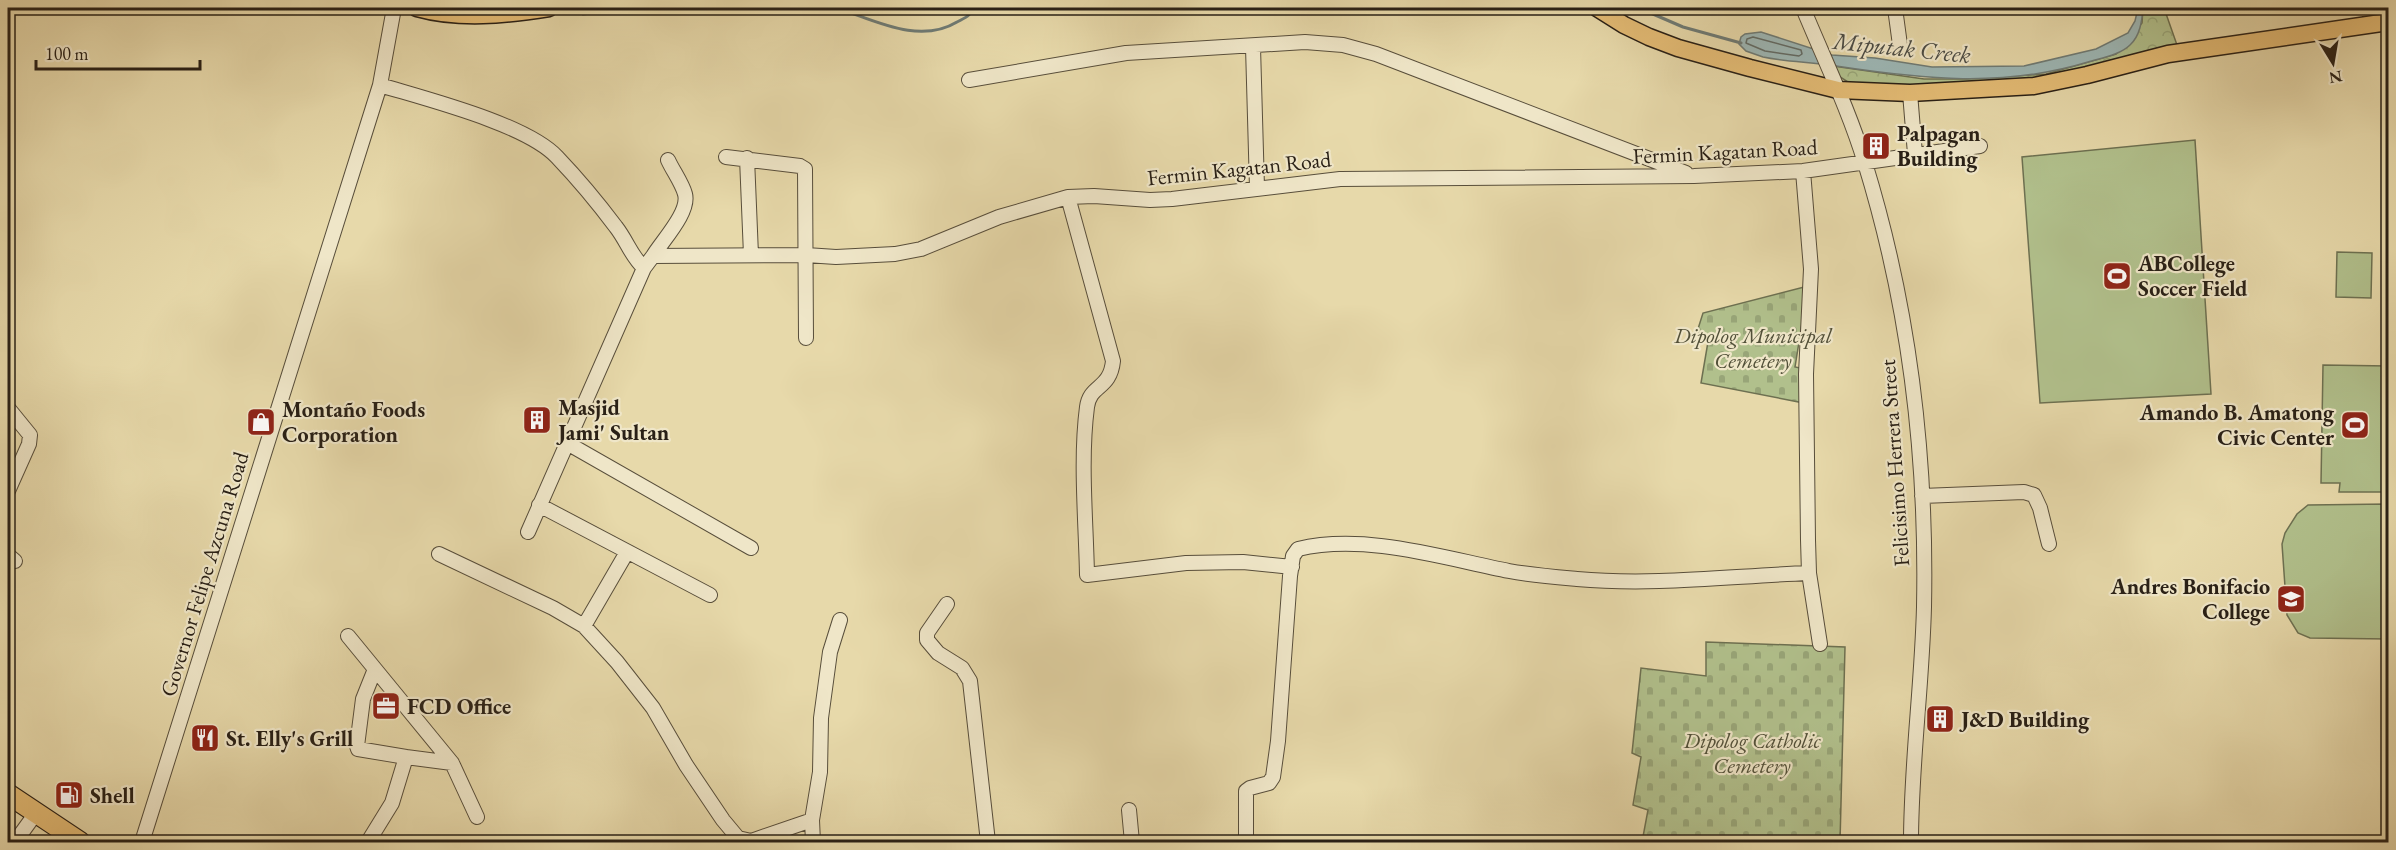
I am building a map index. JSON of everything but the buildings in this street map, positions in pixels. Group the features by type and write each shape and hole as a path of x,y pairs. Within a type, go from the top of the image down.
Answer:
{"highway":[{"path":"8,794 80,843"}],"main road":[{"path":"417,8 462,15 481,15 549,8"},
{"path":"1597,8 1624,25 1678,48 1837,89 1910,93 2034,86 2168,54 2388,22"}],"street":[{"name":"Governor Felipe Azcuna Road","path":"142,843 380,85 394,8"},
{"name":"Felicisimo Herrera Street","path":"1803,8 1865,162 1892,270 1904,330 1915,410 1922,496 1924,608 1914,745 1911,843"},
{"path":"1895,8 1900,45"},
{"path":"969,80 1126,53 1305,42 1343,45 1376,54 1694,176"},
{"path":"1253,46 1257,188"},
{"path":"380,85 466,111 539,141 555,155 618,228 632,255 644,268"},
{"path":"1910,93 1915,154"},
{"name":"Fermin Kagatan Road","path":"653,256 806,255 836,257 895,254 921,249 999,217 1068,197 1172,199 1340,179 1694,176 1803,171 1980,146"},
{"path":"726,157 800,166 805,169 806,338"},
{"path":"747,158 751,255"},
{"path":"528,532 644,268 681,215 686,204 685,195 668,160"},
{"path":"1803,171 1811,268 1806,374 1809,573 1820,644"},
{"path":"1068,197 1113,361 1112,373 1106,383 1092,393 1087,406 1085,462 1087,574 1186,563 1243,562 1292,567"},
{"path":"8,408 30,435 29,444 8,491"},
{"path":"567,443 751,548"},
{"path":"1922,496 2024,492 2034,495 2040,508 2049,544"},
{"path":"539,506 710,595"},
{"path":"1246,843 1246,792 1250,788 1269,783 1273,777 1293,556 1298,549 1328,544 1391,548 1512,571 1617,581 1666,582 1809,573"},
{"path":"584,626 627,552"},
{"path":"439,554 553,608 584,626 617,662 653,708 686,765 738,838 751,841 812,820"},
{"path":"947,603 927,633 927,640 938,653 962,668 970,681 988,843"},
{"path":"813,843 812,820 820,772 821,718 825,684 830,652 840,620"},
{"path":"348,636 452,764 477,818"},
{"path":"375,669 363,699 358,749 452,764"},
{"path":"368,843 392,803 406,757"},
{"path":"1129,810 1132,843"},
{"path":"15,843 36,813"}],"green space":[{"path":"2143,8 2164,8 2177,45 2048,80 1936,85 1851,84 1837,75 1833,66 1924,79 2046,74 2116,54 2142,23"},
{"name":"ABCollege Soccer Field","path":"2195,140 2211,394 2040,403 2022,157"},
{"path":"2337,252 2372,253 2371,298 2336,297"},
{"name":"Dipolog Municipal Cemetery","path":"1808,286 1795,367 1805,369 1804,403 1701,383 1709,336 1697,332 1703,313"},
{"name":"Amando B. Amatong Civic Center","path":"2323,365 2388,366 2388,492 2339,492 2340,483 2321,483"},
{"path":"2388,504 2388,639 2310,638 2298,633 2287,615 2282,544 2285,533 2297,514 2308,505"},
{"name":"Dipolog Catholic Cemetery","path":"1706,642 1845,647 1840,842 1642,842 1648,810 1633,805 1641,757 1632,753 1641,668 1706,676"}],"water":[{"path":"2138,8 2143,8 2138,33 2133,41 2121,51 2104,58 2056,70 1994,78 1962,79 1900,75 1781,60 1746,51 1739,44 1741,37 1745,34 1761,32 1832,55 1875,58 1932,67 2024,66 2096,49 2128,33 2135,21"}],"waterway":[{"name":"Miputak Creek","path":"583,14 631,8"},
{"name":"Miputak Creek","path":"837,8 881,24 912,31 942,28 957,22 975,8"},
{"name":"Miputak Creek","path":"1639,8 1683,27 1741,43"}],"place":[{"name":"Palpagan Building","path":"1876,146"},
{"name":"ABCollege Soccer Field","path":"2117,276"},
{"name":"Masjid Jami' Sultan","path":"537,420"},
{"name":"Montaño Foods Corporation","path":"261,422"},
{"name":"Amando B. Amatong Civic Center","path":"2355,425"},
{"name":"Andres Bonifacio College","path":"2291,599"},
{"name":"FCD Office","path":"386,706"},
{"name":"J&D Building","path":"1940,719"},
{"name":"St. Elly's Grill","path":"205,738"},
{"name":"Shell","path":"69,795"}]}
